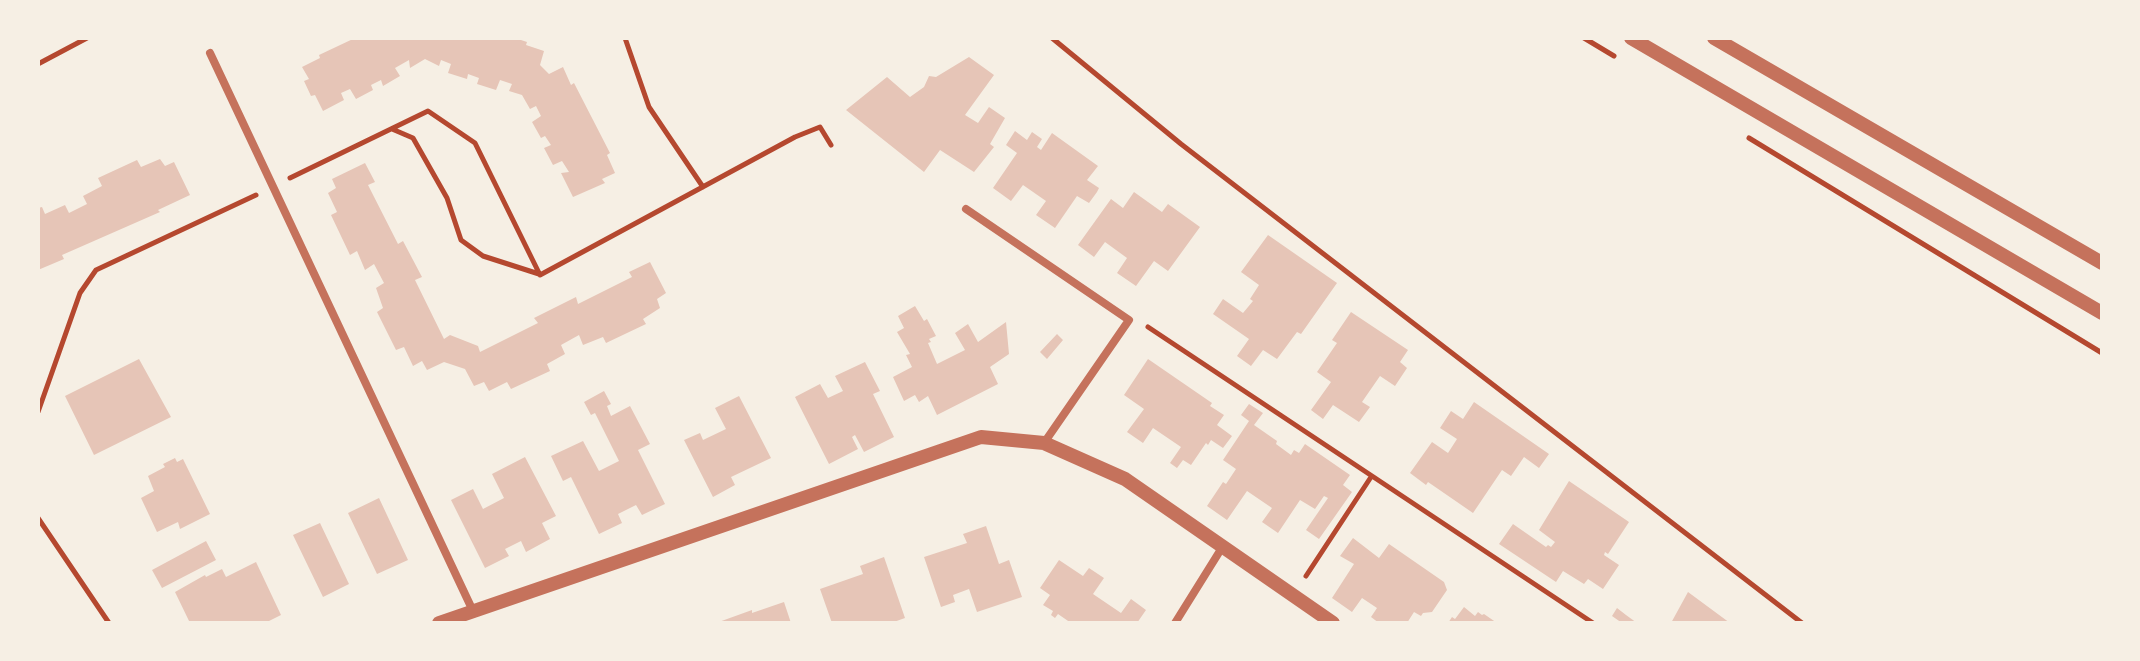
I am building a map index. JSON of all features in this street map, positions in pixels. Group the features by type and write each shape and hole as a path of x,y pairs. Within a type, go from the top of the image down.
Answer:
{"street":[{"path":"1631,38 2102,313"},
{"path":"1714,38 2102,263"},
{"path":"210,53 473,611"},
{"path":"966,209 1129,320 1044,443"},
{"path":"439,623 981,437 1044,443 1125,479 1333,623"},
{"path":"1175,623 1223,546"}],"path":[{"path":"38,64 87,38"},
{"path":"625,38 649,107 703,187"},
{"path":"1052,38 1181,144 1802,623"},
{"path":"1584,38 1625,63"},
{"path":"38,412 80,293 96,270 428,111 475,143 540,275"},
{"path":"391,129 413,138 447,198 461,240 483,256 540,275 795,137 820,127 831,145"},
{"path":"1748,137 2102,353"},
{"path":"1129,320 1145,324 1593,623"},
{"path":"1293,596 1371,477"},
{"path":"38,518 109,623"}],"building":[{"path":"355,38 515,38 527,42 526,45 544,51 540,65 549,74 563,67 571,85 574,83 610,153 607,155 615,173 602,179 605,183 573,197 561,173 569,172 562,161 553,165 544,148 551,145 545,136 541,138 532,122 541,116 536,106 530,109 522,95 509,91 512,84 500,80 496,90 477,84 479,78 468,74 467,79 448,73 451,64 441,60 439,66 425,59 410,68 409,60 395,68 400,76 383,86 381,80 371,85 373,90 356,99 350,89 341,93 344,100 323,111 315,95 311,96 304,81 309,79 302,67"},
{"path":"969,57 994,75 965,115 978,123 989,107 1005,118 990,144 994,147 974,172 940,150 924,172 846,110 887,77 910,97 924,87 929,76 936,77"},
{"path":"1015,131 1027,140 1032,132 1042,139 1037,147 1041,150 1052,133 1098,166 1087,180 1099,188 1097,192 1089,203 1077,196 1055,228 1036,215 1046,201 1023,185 1011,201 993,188 1017,153 1006,145"},
{"path":"160,159 165,166 174,162 190,195 158,210 160,212 62,255 64,259 38,270 38,208 42,207 45,214 65,205 69,213 87,204 83,196 102,186 98,178 137,160 141,167"},
{"path":"365,163 375,182 368,185 398,244 403,241 422,277 415,280 444,339 450,335 478,346 480,352 538,323 534,318 576,297 578,304 632,277 629,272 650,262 666,293 657,299 660,308 643,319 646,324 606,343 603,337 583,345 579,335 561,345 565,354 547,364 550,371 511,389 507,382 489,391 484,382 474,386 465,369 444,362 427,370 422,361 413,366 404,347 396,350 377,312 383,308 376,288 384,283 374,264 365,270 357,251 350,255 331,215 337,212 328,193 336,188 332,179"},
{"path":"1134,192 1162,212 1168,204 1200,227 1168,271 1154,261 1136,286 1117,273 1127,258 1105,242 1094,257 1078,245 1111,199 1123,208"},
{"path":"1268,235 1337,283 1301,334 1297,332 1277,359 1263,350 1251,366 1237,356 1249,339 1213,314 1223,299 1243,313 1253,301 1250,299 1259,285 1241,272"},
{"path":"915,306 936,336 928,343 937,364 965,350 955,333 968,324 978,342 1006,322 1009,354 990,367 998,384 937,415 928,396 919,402 915,395 904,401 893,377 912,367 906,355 910,354 897,332 904,328 898,316"},
{"path":"1351,312 1408,350 1400,362 1407,368 1395,386 1380,376 1362,402 1370,407 1359,422 1333,405 1323,419 1311,410 1331,382 1317,372 1337,343 1332,340"},
{"path":"1057,334 1063,340 1047,359 1040,352"},
{"path":"139,359 171,417 94,455 65,396"},
{"path":"1148,359 1212,403 1210,406 1224,415 1217,425 1232,436 1223,448 1211,440 1191,465 1183,460 1177,468 1170,463 1181,447 1153,428 1143,443 1127,432 1144,409 1124,395"},
{"path":"865,362 880,391 873,394 894,437 864,452 855,435 852,437 858,449 829,464 795,397 820,384 828,398 843,391 835,376"},
{"path":"604,391 611,404 607,406 611,416 630,406 650,444 638,450 665,504 642,515 636,505 618,514 622,523 599,534 571,477 563,481 551,456 583,441 599,471 619,461 595,413 591,415 584,402"},
{"path":"739,396 771,458 731,477 735,485 713,497 684,440 700,433 703,440 726,429 715,408"},
{"path":"1474,402 1549,454 1539,468 1524,457 1511,476 1502,470 1473,513 1410,473 1432,442 1448,453 1457,439 1440,428 1451,411 1463,419"},
{"path":"1249,404 1263,413 1254,425 1291,455 1294,450 1299,453 1305,444 1350,475 1343,485 1352,492 1319,539 1306,530 1328,498 1324,496 1315,509 1300,500 1278,533 1262,522 1272,508 1247,491 1227,520 1207,506 1236,469 1223,460 1249,421 1241,415"},
{"path":"525,457 556,516 542,523 550,539 526,552 521,541 505,549 509,556 485,568 451,500 473,489 483,509 504,498 492,474"},
{"path":"175,458 177,462 183,459 210,514 180,529 178,522 157,532 141,498 154,491 148,476"},
{"path":"1569,481 1629,522 1608,554 1605,552 1604,555 1619,565 1603,589 1588,579 1584,584 1563,571 1556,582 1499,544 1513,524 1546,547 1551,547 1555,542 1539,530"},
{"path":"379,498 408,560 377,574 348,513"},
{"path":"320,523 349,584 323,597 293,535"},
{"path":"986,526 999,564 1009,560 1022,597 977,612 969,589 953,595 955,602 941,607 924,557 967,543 963,534"},
{"path":"1353,538 1379,558 1389,544 1444,582 1447,590 1432,612 1421,616 1414,612 1407,623 1379,623 1371,617 1377,608 1362,598 1352,612 1332,598 1354,564 1340,556"},
{"path":"206,541 216,560 162,588 152,570"},
{"path":"884,557 905,618 891,623 832,623 820,589 863,574 860,566"},
{"path":"1059,560 1083,576 1089,568 1104,578 1093,594 1121,613 1131,599 1146,610 1137,623 1071,623 1058,614 1055,618 1051,615 1053,611 1043,605 1050,595 1040,588"},
{"path":"256,562 281,615 265,623 190,623 175,592 205,575 222,569 226,577"},
{"path":"1688,592 1730,623 1671,623"},
{"path":"784,602 791,623 716,623 752,610 752,613"},
{"path":"1464,607 1475,616 1478,612 1497,623 1448,623"},
{"path":"1617,608 1637,623 1622,623 1612,616"}]}
